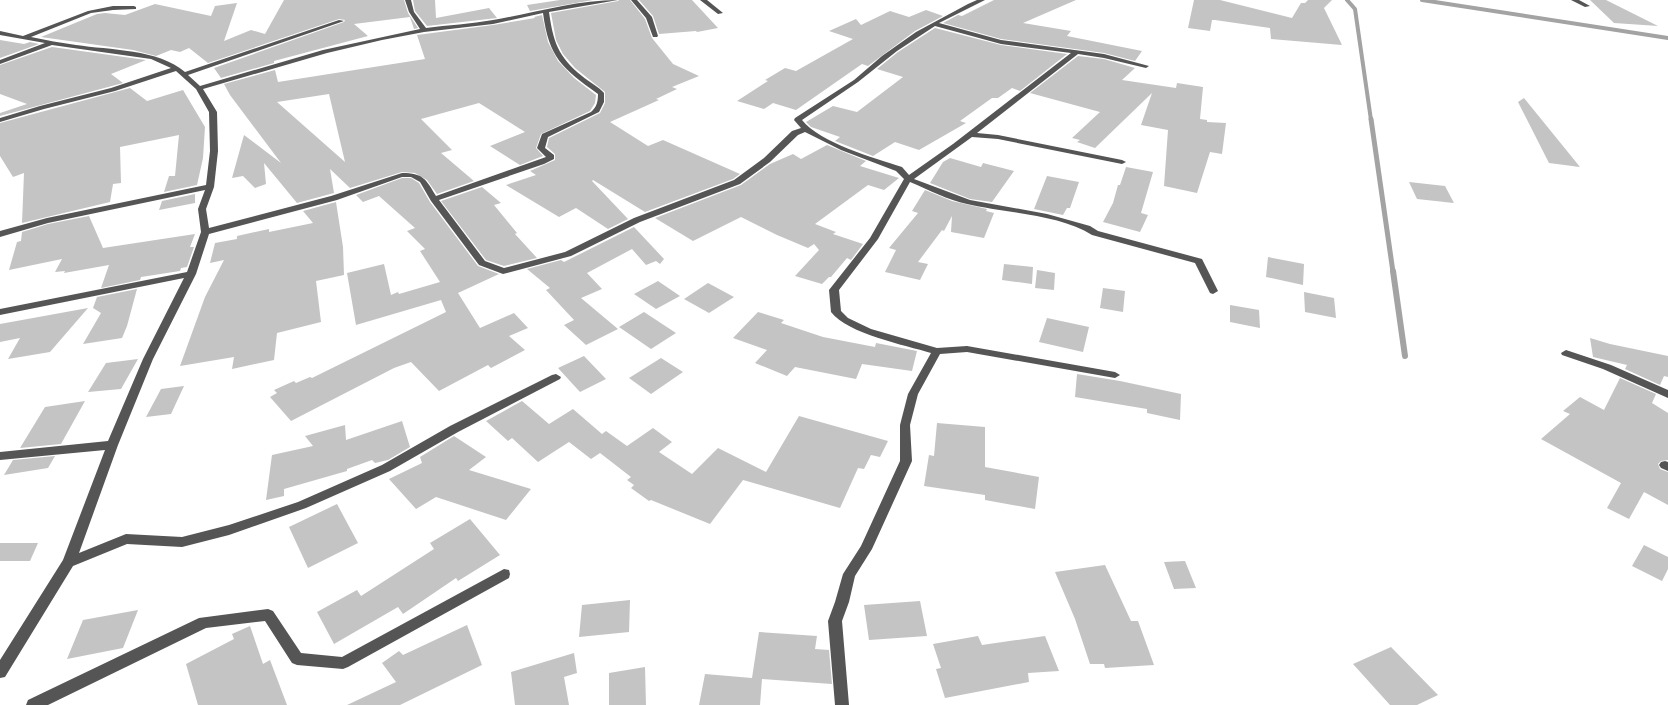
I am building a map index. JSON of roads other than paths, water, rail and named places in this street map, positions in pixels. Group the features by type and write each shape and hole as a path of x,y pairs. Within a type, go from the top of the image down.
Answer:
{"street":[{"path":"408,0 413,14 424,30"},
{"path":"563,7 564,0"},
{"path":"199,88 325,51 382,38 424,30 493,22 546,12 563,7 615,0"},
{"path":"634,0 649,16 656,36"},
{"path":"703,0 720,12"},
{"path":"982,0 958,10 884,57 841,92 813,108 798,120 800,126 806,128 823,140 899,169 908,179 968,202 1047,216 1087,228 1095,233 1199,261 1213,291"},
{"path":"1574,0 1587,6"},
{"path":"25,37 90,12 113,8 134,8"},
{"path":"434,199 551,157 541,148 545,136 597,112 603,101 601,93 572,71 557,53 549,35 546,12"},
{"path":"0,120 42,107 113,90 180,71 341,21"},
{"path":"936,24 987,39 1104,56 1146,66"},
{"path":"0,33 152,57 180,71 199,88 214,112 214,151 210,187 202,209 205,232 190,274 148,359 112,445 68,562 0,672"},
{"path":"0,62 51,42"},
{"path":"1077,52 970,135 908,179 874,239 834,290 836,312 845,320 868,332 937,351 968,349 1115,375"},
{"path":"205,232 334,198 402,175 412,175 423,180 434,199 482,263 503,271 568,254 637,220 737,182 767,160 795,133 806,128"},
{"path":"970,135 998,137 1122,162"},
{"path":"0,234 47,221 210,187"},
{"path":"0,312 190,274"},
{"path":"842,705 835,621 842,602 849,574 866,548 906,461 905,425 913,394 937,351"},
{"path":"1566,353 1607,367 1668,394"},
{"path":"68,562 126,539 182,542 229,530 302,505 386,468 454,429 556,377"},
{"path":"0,456 112,445"},
{"path":"33,705 204,622 268,615 297,659 343,663 504,574"}],"waterway":[{"path":"1347,0 1355,9 1371,120"},
{"path":"1422,0 1668,38"},
{"path":"1371,119 1393,272"},
{"path":"1393,271 1405,356"}]}
